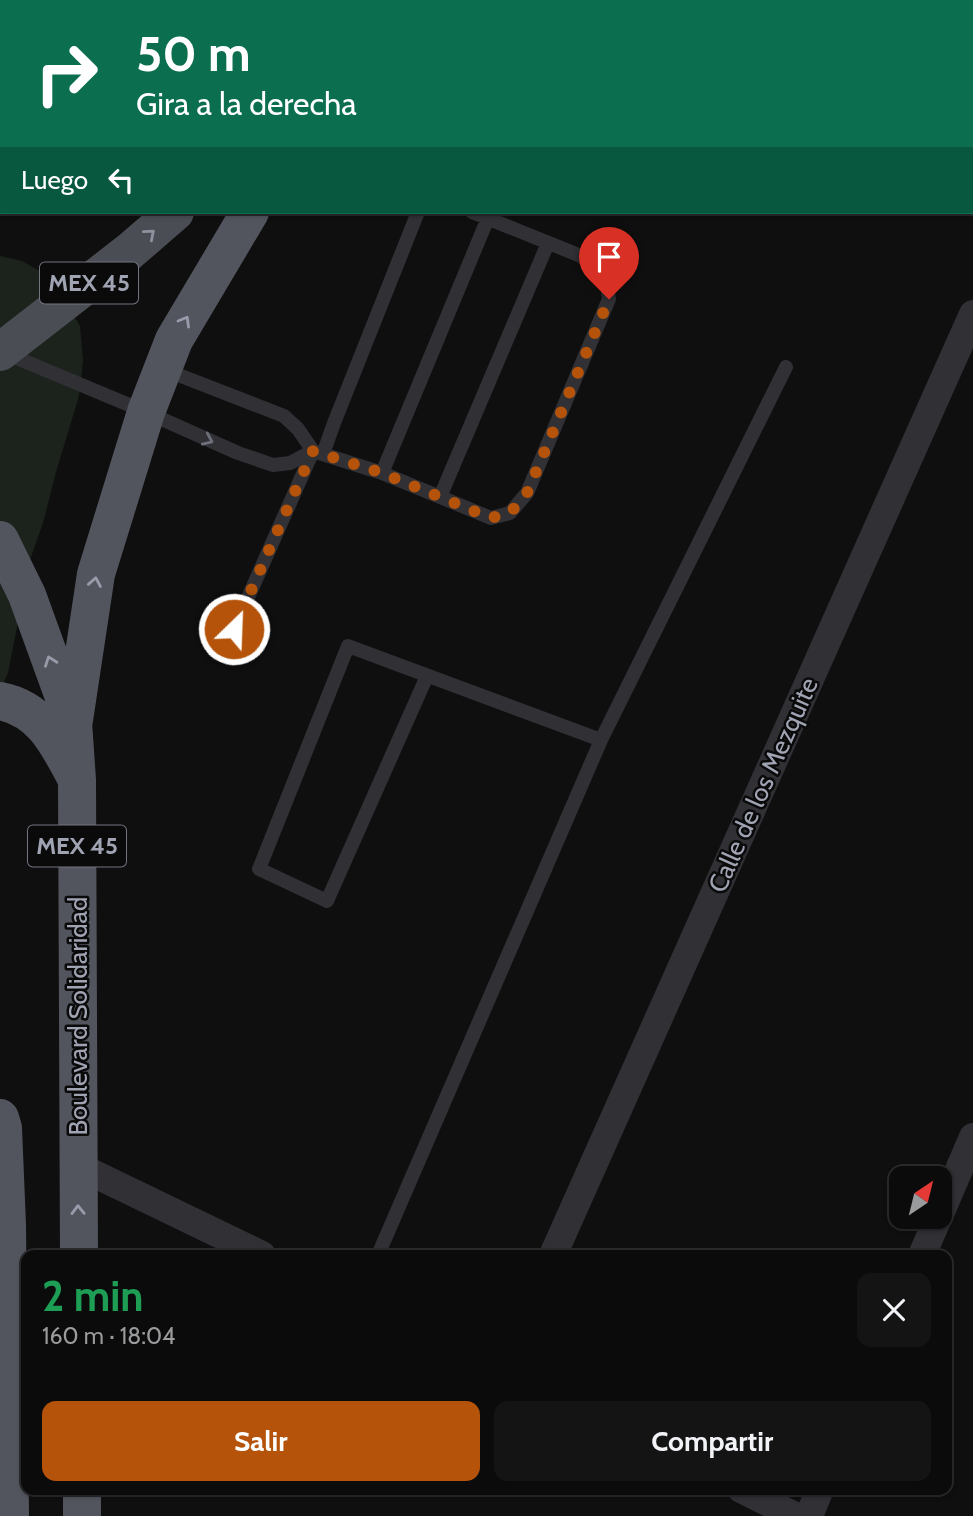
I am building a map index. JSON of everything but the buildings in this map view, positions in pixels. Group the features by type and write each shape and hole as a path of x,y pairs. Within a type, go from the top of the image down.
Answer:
{"highway":[{"path":"74,722 96,574 146,412 173,340 249,214"},
{"name":"Boulevard Solidaridad","path":"0,540 27,595 74,722 77,780 79,1250"},
{"path":"0,701 11,703 39,720 59,746 77,780"},
{"path":"0,1118 3,1128 7,1225 10,1516"},
{"path":"82,1495 82,1516"}],"main road":[{"name":"MEX 45","path":"0,351 174,214"}],"street":[{"name":"Calle de los Mezquite","path":"555,1250 973,314"},
{"path":"952,1186 973,1138"},
{"path":"78,1166 252,1250"},
{"path":"924,1250 933,1229"},
{"path":"753,1495 795,1516"},
{"path":"808,1516 817,1495"}],"lane":[{"path":"234,629 339,410 417,214"},
{"path":"162,369 284,416 318,452 382,473 491,518 510,513 527,493 609,299 606,277 581,256 477,214"},
{"path":"382,473 488,218"},
{"path":"440,497 548,243"},
{"path":"0,351 238,453 273,465 290,463 318,452"},
{"path":"380,1250 601,740 786,367"},
{"path":"427,676 327,901 259,869 348,646 601,740"}],"shaded area":[{"path":"0,256 22,261 43,273 58,289 80,326 83,361 79,396 30,560 8,673 0,690"}],"route":[{"path":"234,629 313,451 382,473 491,518 510,513 527,493 609,299"}]}
